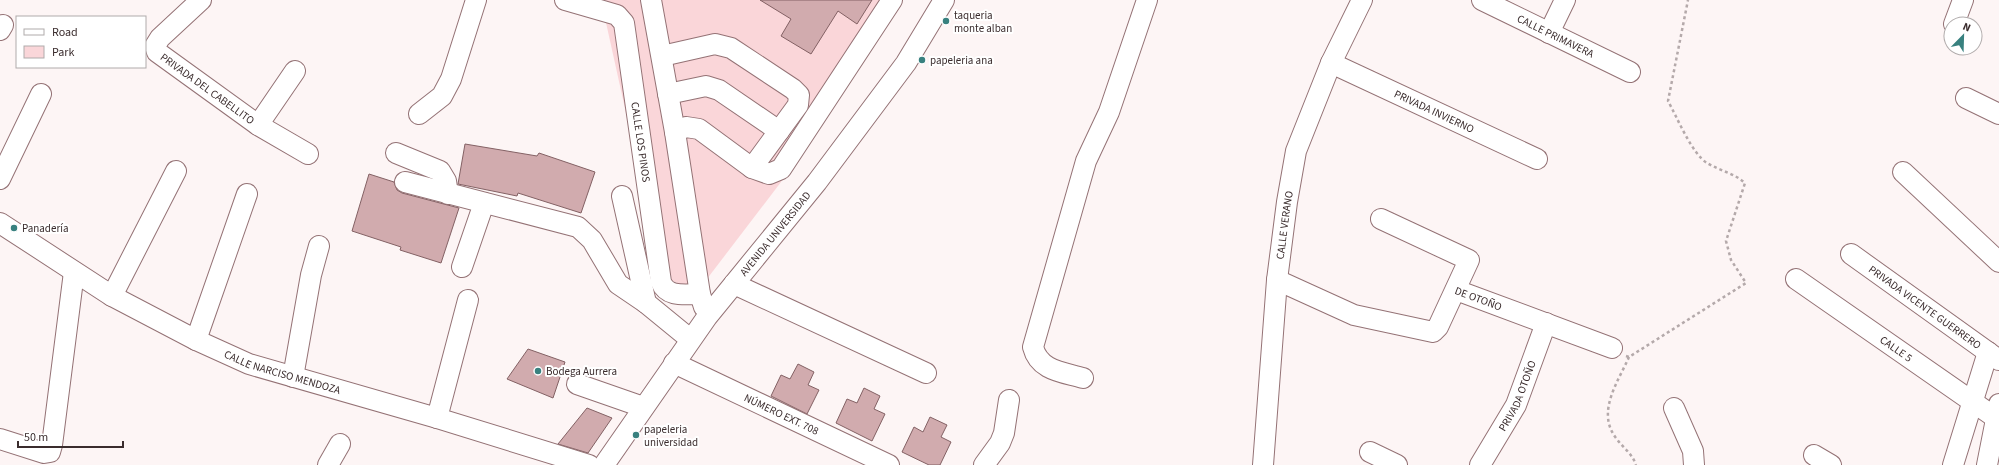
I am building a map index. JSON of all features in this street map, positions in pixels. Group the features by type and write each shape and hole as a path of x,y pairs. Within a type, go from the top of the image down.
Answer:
{"street":[{"name":"PRIVADA DEL CABELLITO","path":"201,0 160,38 155,46 157,52 258,124 308,154"},
{"path":"419,114 442,96 451,79 476,0"},
{"name":"CALLE LOS PINOS","path":"565,0 617,15 624,23 661,282 663,288 672,294 700,294"},
{"path":"651,0 675,132 700,294 707,317"},
{"path":"675,132 686,127 699,129 752,168 769,174 781,169 892,0"},
{"name":"AVENIDA UNIVERSIDAD","path":"604,465 707,317 817,182 902,69 944,0"},
{"path":"1083,378 1045,366 1036,357 1034,347 1086,161 1109,112 1147,0"},
{"name":"CALLE VERANO","path":"1263,465 1277,280 1287,202 1296,151 1331,64 1362,0"},
{"path":"1549,33 1565,0"},
{"path":"1957,16 1963,0"},
{"name":"CALLE PRIMAVERA","path":"1495,3 1549,33 1630,72"},
{"path":"662,56 716,44 731,48 800,95 798,105 752,168"},
{"name":"PRIVADA INVIERNO","path":"1331,64 1537,159"},
{"name":"PRIVADA DEL CABELLITO","path":"258,124 295,71"},
{"path":"668,94 706,86 719,90 779,131"},
{"path":"0,179 41,94"},
{"path":"1966,98 1999,114"},
{"path":"396,153 440,171 446,181 448,194"},
{"path":"112,296 176,171"},
{"path":"1903,172 1999,262"},
{"path":"405,182 578,228 592,240 618,284 646,303 690,340"},
{"path":"196,340 247,194"},
{"path":"622,196 646,303"},
{"path":"462,267 484,203"},
{"path":"1381,219 1469,260 1456,290"},
{"name":"CALLE NARCISO MENDOZA","path":"0,223 112,296 196,340 249,364 437,418 589,465"},
{"path":"293,377 311,275 319,246"},
{"name":"PRIVADA VICENTE GUERRERO","path":"1851,254 1994,356"},
{"path":"0,439 44,453 50,452 74,272"},
{"name":"CALLE 5","path":"1796,279 1974,402 1998,411"},
{"name":"DE OTOÑO","path":"1277,280 1354,315 1433,332 1438,327 1456,290 1612,348"},
{"path":"734,284 926,373"},
{"path":"437,418 468,300"},
{"name":"PRIVADA OTOÑO","path":"1480,465 1516,405 1546,323"},
{"path":"1953,465 1974,402 1994,356"},
{"name":"NÚMERO EXT. 708","path":"674,363 889,465"},
{"path":"577,384 643,407"},
{"path":"984,465 1000,444 1004,433 1009,400"},
{"path":"1674,408 1693,451 1694,465"},
{"path":"1987,465 1998,411"},
{"path":"328,465 340,444"},
{"path":"1370,452 1397,465"},
{"path":"1814,455 1831,465"}],"path":[{"path":"1636,465 1634,457 1615,437 1607,417 1610,398 1629,358 1746,283 1731,260 1726,241 1745,183 1737,176 1706,163 1696,151 1668,101 1688,0"},
{"path":"1612,348 1629,358"}],"green space":[{"path":"601,0 899,0 781,182 697,292 662,276"}],"building":[{"path":"760,0 872,0 857,24 838,11 811,54 781,36 791,19"},
{"path":"465,144 537,156 539,153 595,172 581,213 518,193 517,196 458,184"},
{"path":"369,174 394,182 397,190 402,193 459,208 441,263 400,250 401,247 352,231"},
{"name":"Bodega Aurrera","path":"528,349 565,362 553,398 507,379"},
{"path":"798,364 814,372 808,385 819,390 807,414 771,396 781,375 790,379"},
{"path":"864,388 880,396 874,409 885,414 872,441 836,423 847,399 857,403"},
{"path":"587,408 612,418 588,453 558,444"},
{"path":"930,417 947,425 941,437 951,442 940,465 929,465 902,452 914,427 923,432"}],"place":[{"name":"taqueria monte alban","path":"946,21"},
{"name":"papeleria ana","path":"922,60"},
{"name":"Panadería","path":"14,228"},
{"name":"Bodega Aurrera","path":"538,371"},
{"name":"papeleria universidad","path":"636,435"}]}
